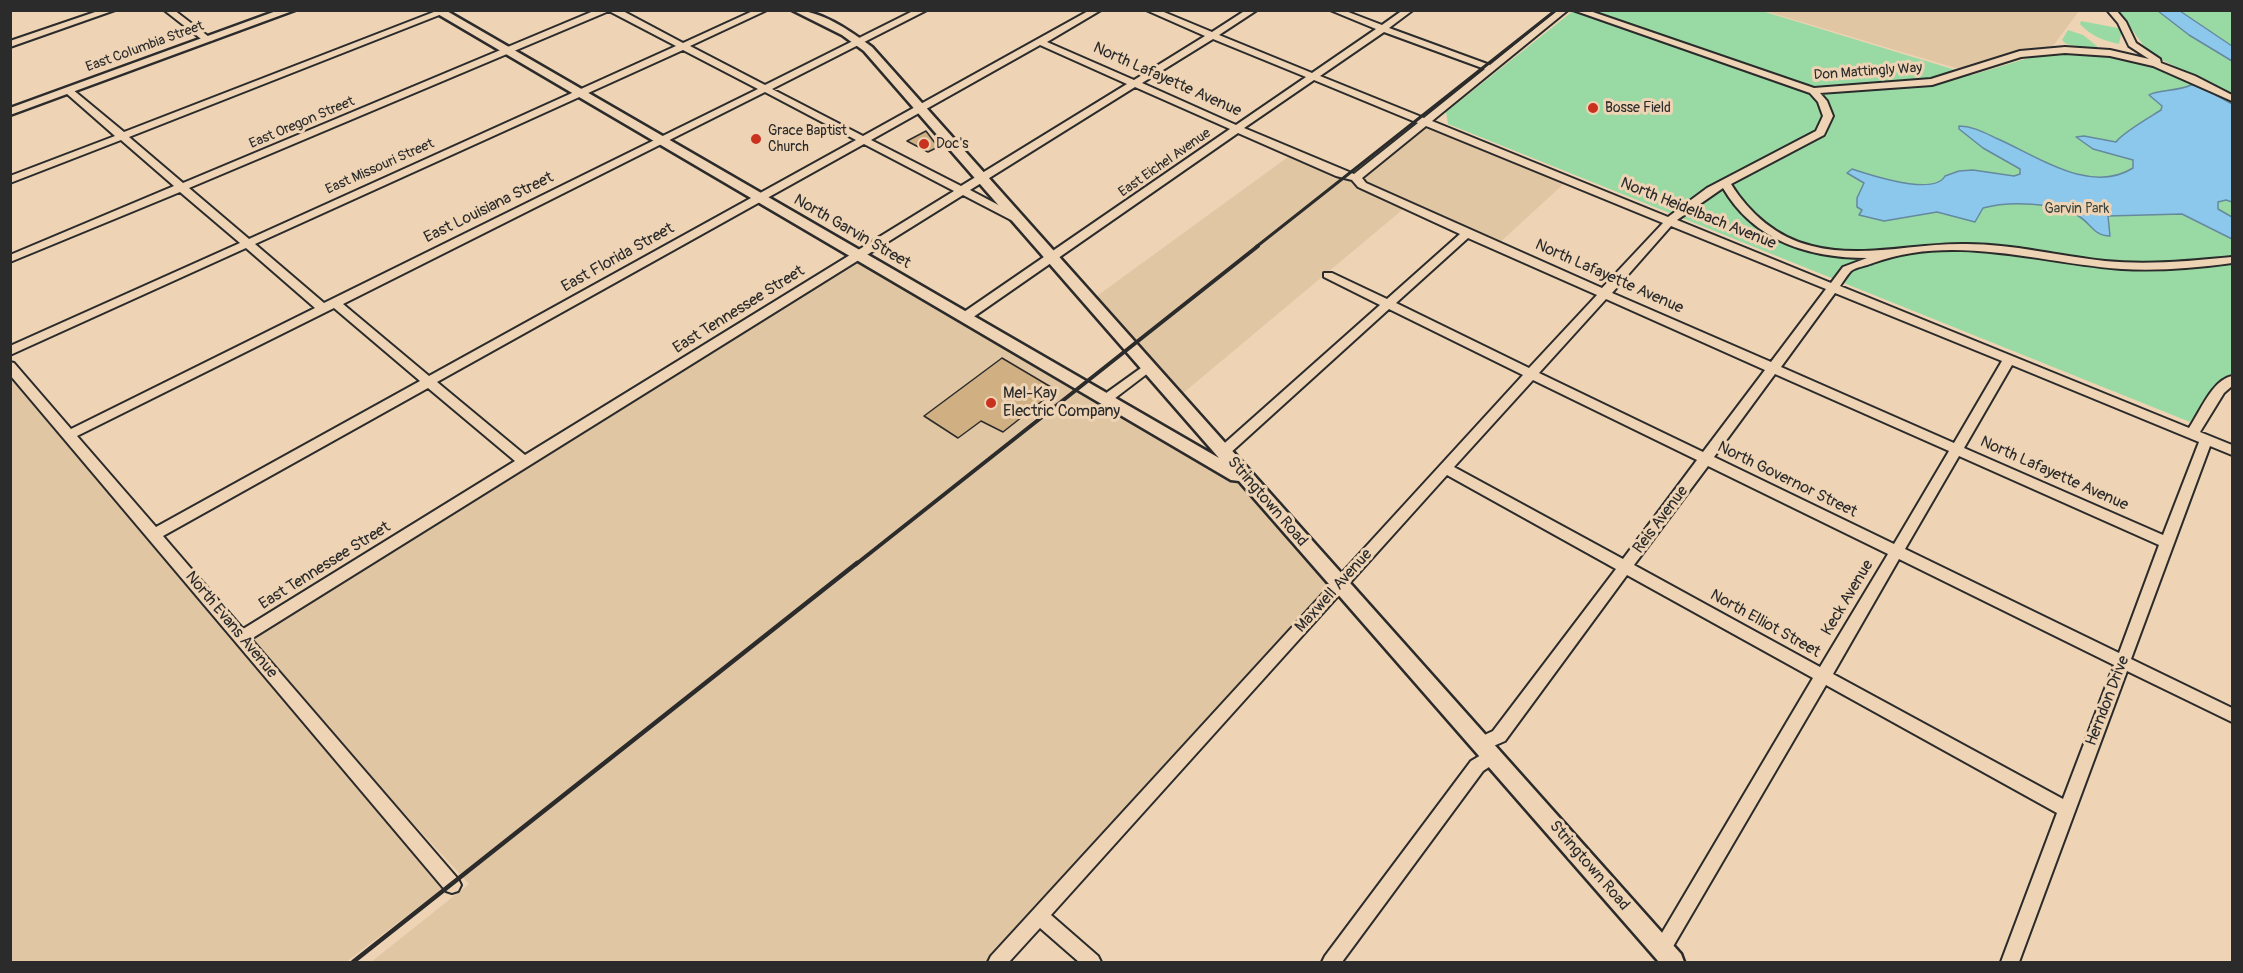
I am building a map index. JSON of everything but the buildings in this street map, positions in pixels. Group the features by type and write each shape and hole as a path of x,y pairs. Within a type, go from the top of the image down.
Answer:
{"main road":[{"name":"East Columbia Street","path":"10,112 290,10"},
{"path":"797,10 860,42"},
{"name":"North Garvin Street","path":"442,11 1251,484"},
{"name":"Stringtown Road","path":"860,42 921,108 1668,956"}],"street":[{"path":"10,44 111,10"},
{"path":"168,10 208,40"},
{"name":"East Oregon Street","path":"10,260 605,10"},
{"path":"613,10 1019,220"},
{"name":"East Missouri Street","path":"10,351 763,10"},
{"name":"East Louisiana Street","path":"69,435 923,10"},
{"name":"East Florida Street","path":"155,534 1097,10"},
{"name":"North Heidelbach Avenue","path":"1150,10 2232,450"},
{"name":"East Tennessee Street","path":"242,637 1253,10"},
{"path":"1334,10 1492,69"},
{"name":"East Eichel Avenue","path":"965,317 1409,10"},
{"path":"1356,178 1564,10"},
{"name":"Don Mattingly Way","path":"1576,10 1813,91 1932,82 2032,51 2110,53 2175,70 2232,98"},
{"path":"2111,10 2122,22 2132,44 2175,70"},
{"path":"10,180 442,11"},
{"name":"North Lafayette Avenue","path":"1040,42 1340,174 1356,178 1362,185 1467,233 2168,543"},
{"path":"2110,53 2127,50 2132,44"},
{"path":"69,91 249,243 429,382 524,462"},
{"name":"Maxwell Avenue","path":"997,963 1671,220 1698,198 1725,182 1820,133 1828,116 1822,101 1813,91"},
{"path":"1725,182 1744,208 1769,231 1792,244 1824,252 1887,254 1954,246 2012,250 2088,262 2134,266 2194,265 2232,260"},
{"path":"1223,452 1467,233"},
{"path":"1824,252 1847,269 1887,254"},
{"name":"Reis Avenue","path":"1482,744 1499,736 1847,269"},
{"name":"North Governor Street","path":"1328,275 2232,715"},
{"name":"Keck Avenue","path":"1668,956 1822,677 2010,359"},
{"name":"North Evans Avenue","path":"10,366 452,885"},
{"path":"1106,399 1148,367"},
{"name":"Herndon Drive","path":"2010,963 2168,543 2199,437 2220,390 2232,380"},
{"name":"North Elliot Street","path":"1445,468 2067,810"},
{"path":"1331,963 1477,766 1488,758 1499,764"},
{"path":"1039,916 1092,963"}],"shaded area":[{"path":"1765,11 2079,11 2053,46 2009,52 1962,70"},
{"path":"1428,122 1569,179 1496,246 1407,206 1176,399 1090,301 1292,154 1356,178"},
{"path":"858,255 1089,380 1251,484 1339,584 995,962 371,962 469,884 242,637"},
{"path":"10,371 442,889 346,962 11,962"}],"green space":[{"name":"Garvin Park","path":"1573,11 1762,11 1972,75 2035,56 2094,54 2146,64 2204,85 2232,101 2232,373 2220,382 2190,422 1448,124 1446,112"},
{"path":"2118,11 2158,11 2189,35 2232,61 2232,95 2158,58 2147,50"},
{"path":"2180,11 2232,11 2232,46"},
{"path":"2081,21 2122,30 2119,44 2093,35 2080,24"},
{"path":"2068,30 2083,35 2097,46 2097,50 2066,44 2062,40"}],"water":[{"path":"2158,11 2180,11 2232,46 2232,61 2189,35"},
{"path":"2198,85 2232,104 2232,202 2226,200 2218,202 2218,209 2232,217 2232,239 2182,214 2108,216 2110,236 2096,232 2084,220 2070,212 2032,204 2005,204 1983,208 1975,222 1937,212 1884,221 1859,215 1862,210 1857,207 1857,198 1864,183 1847,173 1852,169 1886,179 1915,184 1939,182 1945,176 1959,171 1973,170 2014,176 2020,174 2020,169 1983,148 1959,129 1959,126 1979,130 2064,170 2099,177 2116,175 2133,168 2133,160 2093,149 2076,137 2084,136 2116,142 2161,110 2162,106 2149,95"}],"railway":[{"path":"1256,247 1556,10"},
{"path":"855,565 1258,246"},
{"path":"353,962 857,563"}],"place":[{"name":"Bosse Field","path":"1593,108"},
{"name":"Grace Baptist Church","path":"756,139"},
{"name":"Doc's","path":"924,144"},
{"name":"Mel-Kay Electric Company","path":"991,403"}]}
